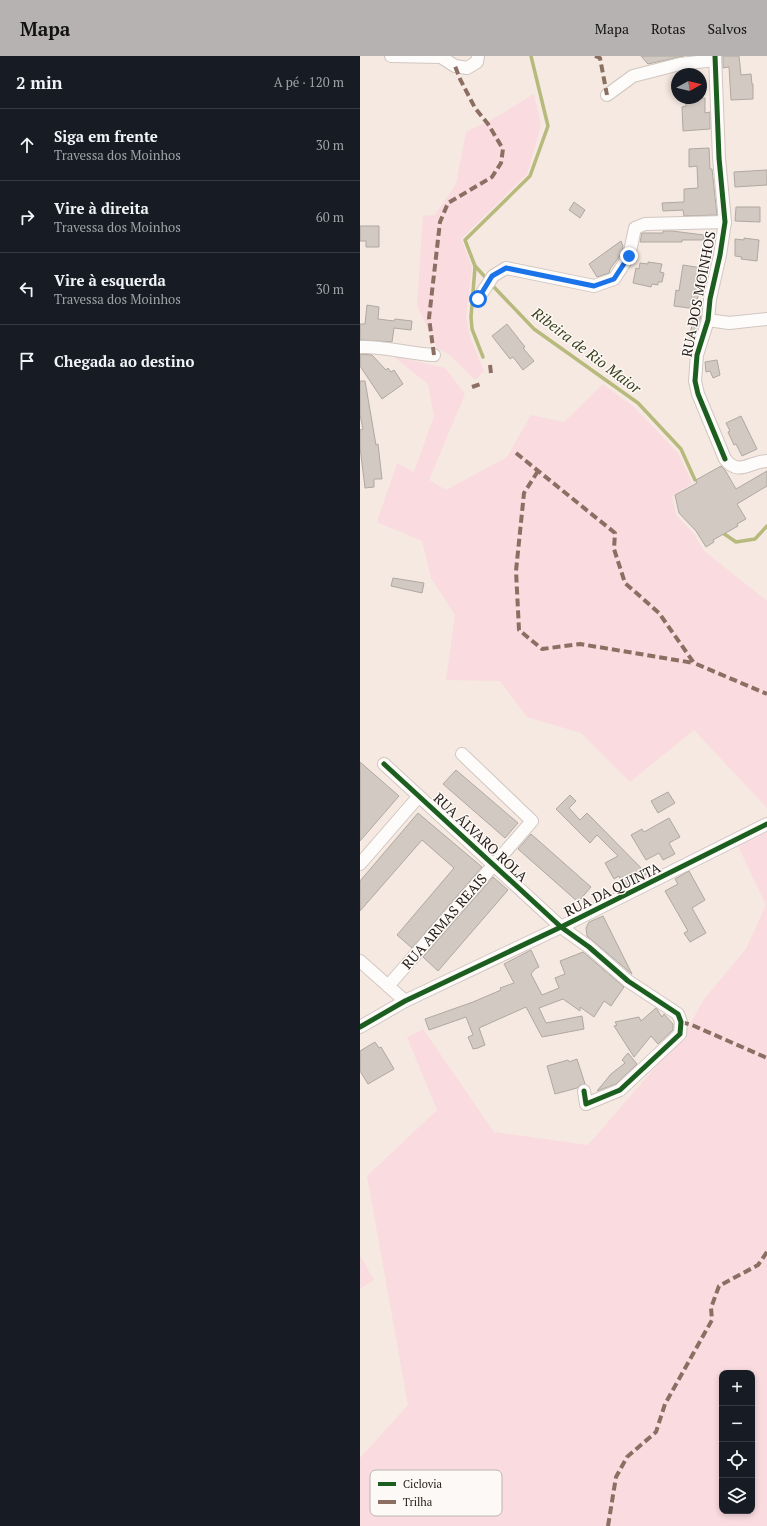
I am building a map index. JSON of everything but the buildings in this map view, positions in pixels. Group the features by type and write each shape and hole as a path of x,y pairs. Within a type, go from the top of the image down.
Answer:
{"street":[{"path":"391,56 441,57 455,66 467,68 477,62 478,56"},
{"path":"607,95 633,76 680,64 715,58"},
{"name":"RUA DOS MOINHOS","path":"715,58 719,158 725,222 720,255 710,299 708,320 697,355 695,381 698,394 725,459 729,465 740,469 762,461 767,461"},
{"path":"481,294 492,276 506,268 594,286 614,279 629,256 635,228 646,224 725,222"},
{"path":"708,320 729,323 767,319"},
{"path":"360,347 375,347 423,355 434,355"},
{"name":"RUA ARMAS REAIS","path":"388,986 532,821 462,754"},
{"name":"RUA ÁLVARO ROLA","path":"384,764 561,928 589,947 628,981 678,1014 681,1022 680,1034 620,1090 586,1104 584,1091"},
{"path":"360,864 419,796"},
{"name":"RUA DA QUINTA","path":"360,1027 405,1001 561,928 767,824"},
{"path":"360,961 405,1001"}],"shaded area":[{"path":"534,94 541,126 527,174 461,239 472,267 466,316 470,337 484,371 475,380 451,356 437,348 417,305 423,216 435,215 456,184 466,132 493,119"},
{"path":"393,356 445,368 465,394 429,480 446,490 507,457 531,415 564,422 603,384 635,408 678,453 692,483 672,496 676,515 695,535 704,551 767,601 767,808 694,730 630,782 581,733 527,717 500,681 446,680 455,615 431,578 422,541 377,522 397,463 414,472 434,416 428,384"},
{"path":"767,832 767,1526 360,1526 360,1458 408,1405 367,1176 437,1110 407,1037 423,1029 494,1132 588,1145 686,1032 704,999 746,949 766,905 738,846"},
{"path":"360,1255 374,1280 360,1289"}],"waterway":[{"name":"Ribeira de Rio Maior","path":"487,279 475,266 465,240 530,176 548,126 531,56"},
{"path":"475,267 471,317 472,329 483,357"},
{"name":"Ribeira de Rio Maior","path":"491,284 534,329 638,403 681,449 695,480"},
{"path":"723,533 736,542 755,539 767,526"}],"marked path":[{"path":"595,56 600,58 607,95"},
{"path":"434,355 429,318 440,222 448,203 492,177 501,163 503,149 488,124 475,108 455,66"},
{"path":"490,365 491,373"},
{"path":"472,387 483,383"},
{"path":"516,453 615,533 614,549 625,583 659,613 694,663 767,694"},
{"path":"538,471 524,493 516,571 519,630 542,649 580,644 694,663"},
{"path":"681,1022 692,1025 767,1058"},
{"path":"608,1526 616,1477 627,1457 656,1432 665,1404 712,1320 711,1308 719,1286 758,1265 767,1252"}],"cycle path":[{"path":"715,56 719,158 725,222 720,255 710,299 708,320 697,355 695,381 698,394 725,459"},
{"path":"384,764 561,927 589,947 628,981 678,1014 681,1022 680,1034 620,1090 586,1104 584,1091"},
{"path":"360,1027 405,1001 561,927 767,824"}],"route":[{"path":"478,299 492,276 506,268 594,286 614,279 629,256"}]}
